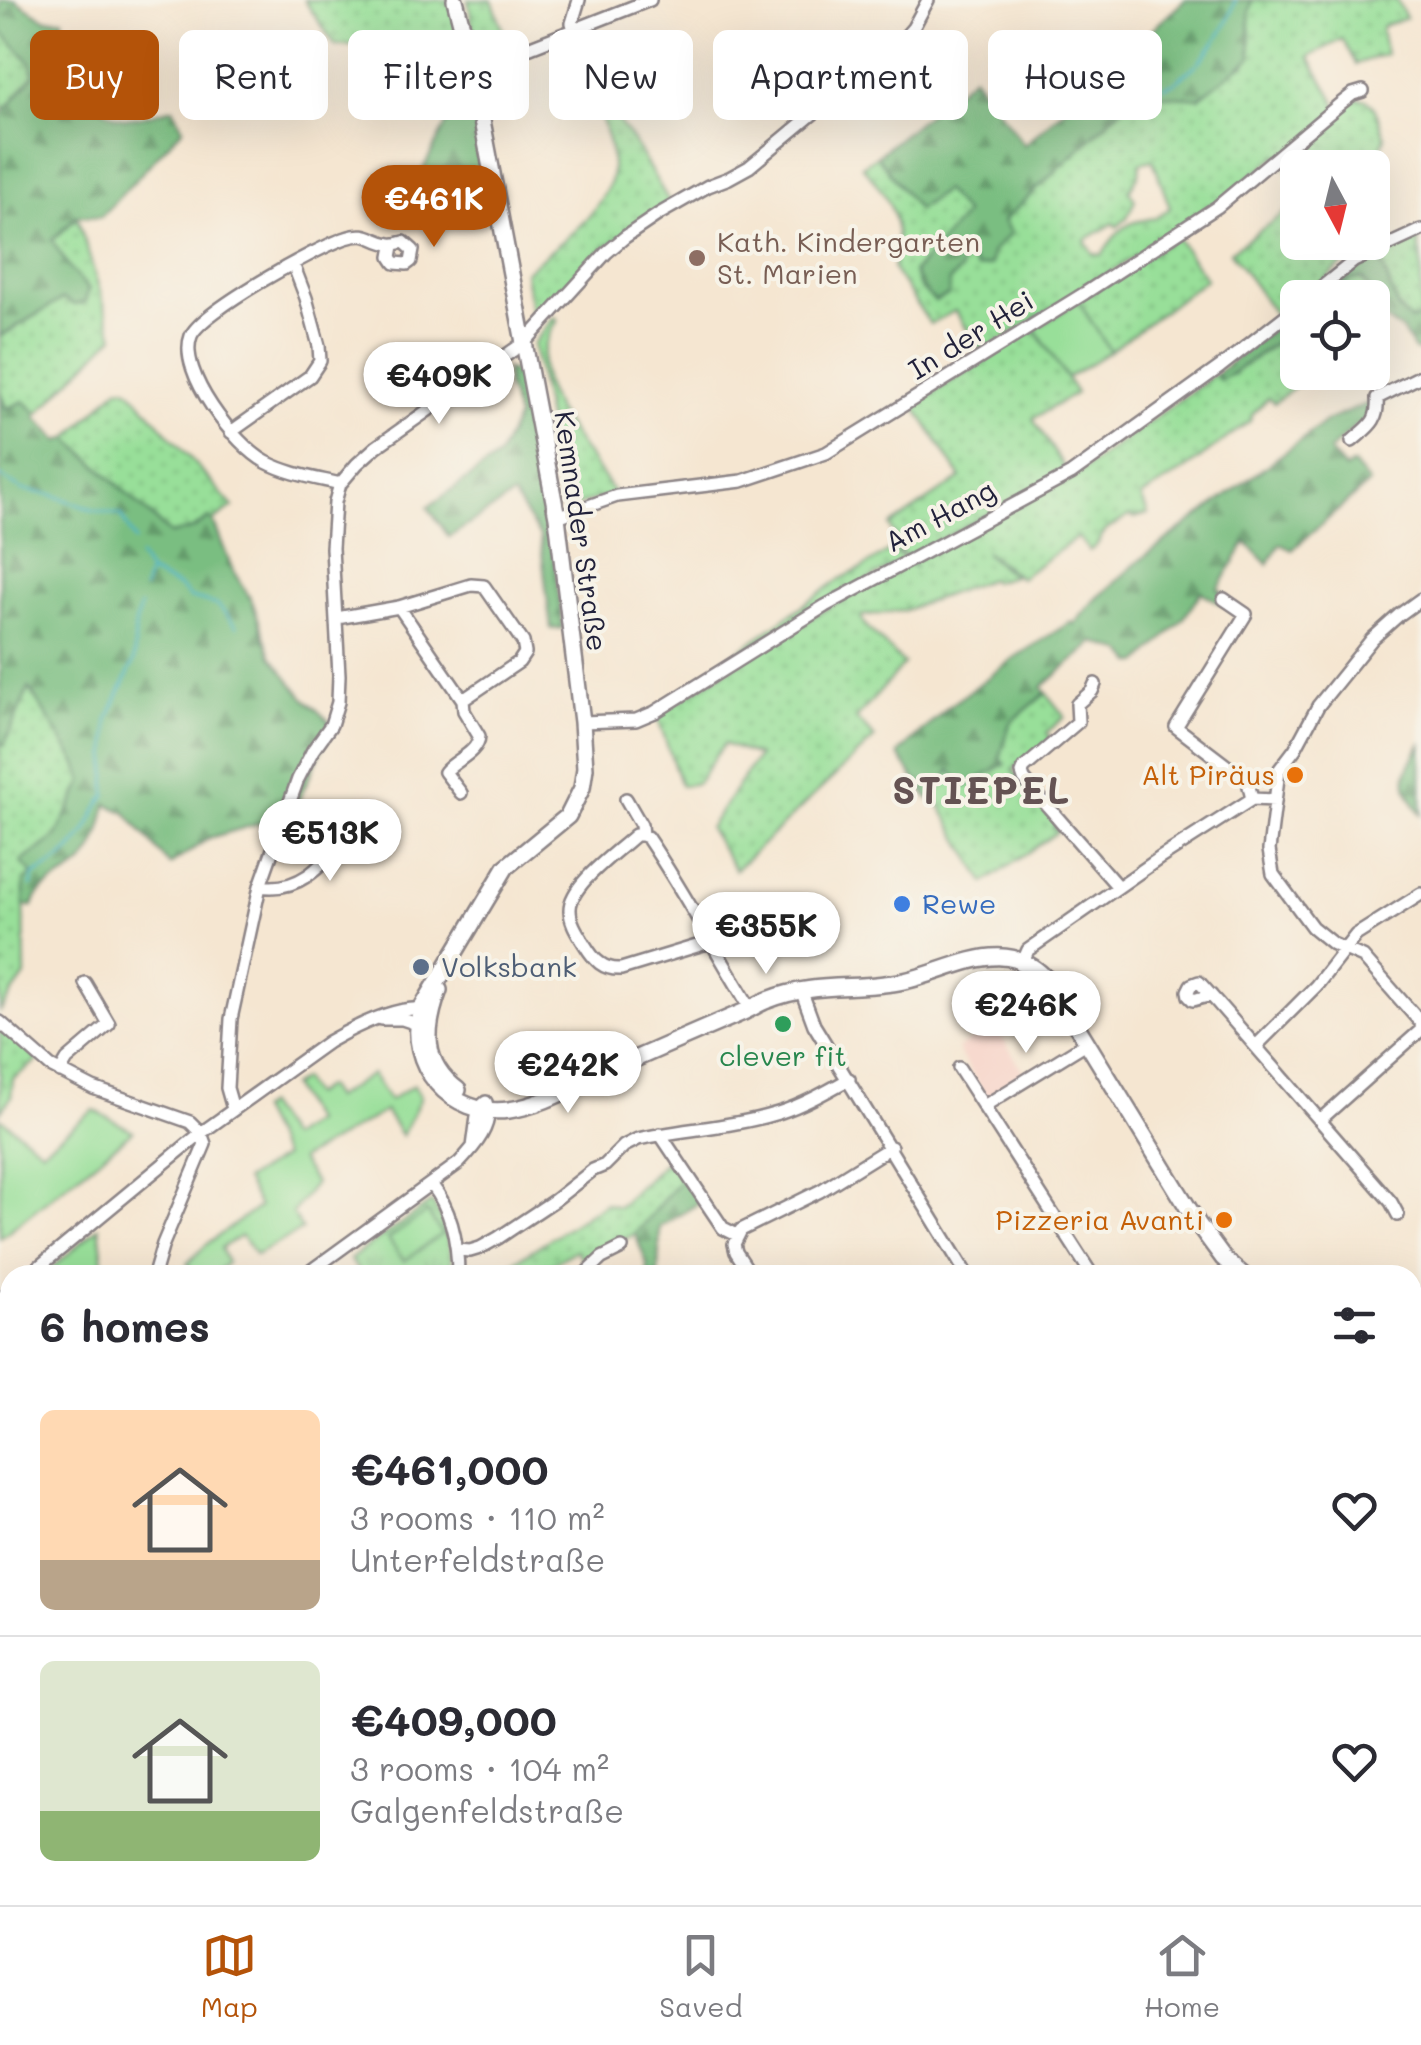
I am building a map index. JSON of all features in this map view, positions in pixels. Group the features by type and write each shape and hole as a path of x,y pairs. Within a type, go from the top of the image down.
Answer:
{"main road":[{"name":"Kemnader Straße","path":"455,0 462,30"},
{"name":"Kemnader Straße","path":"422,1017 473,919 506,867 557,827 573,809 584,781 582,722 557,517 482,120"},
{"path":"422,1017 430,1051 446,1086 485,1107 588,1080 771,998 845,985 915,982 985,958 1010,958 1042,973 1212,1245 1231,1265"}],"street":[{"path":"579,0 572,23 574,30 650,0"},
{"path":"233,1109 227,1088 231,1018 260,886 298,779 336,712 340,676 332,519 340,484 376,446 525,342 616,245 659,214 738,174 769,153 906,38 928,0"},
{"name":"In der Hei","path":"557,517 617,496 742,481 826,453 1218,207 1340,104 1363,91"},
{"path":"1330,280 1354,261 1421,230"},
{"path":"340,484 291,472 263,460 231,432 195,376 189,358 192,333 198,325 293,264 347,238 362,235 393,246"},
{"path":"231,432 318,368 320,346 293,264"},
{"name":"Am Hang","path":"582,722 636,720 655,712 826,606 1072,474 1280,320"},
{"path":"1352,441 1374,421 1377,398 1421,376"},
{"path":"336,618 399,607 479,584 484,586 523,642 525,653 519,662 463,700"},
{"path":"1224,599 1246,614 1176,728 1248,782 1252,798"},
{"path":"1320,1120 1421,1026 1364,957 1324,938 1312,927 1273,874 1269,850 1279,770 1328,691 1380,631 1421,599"},
{"path":"399,607 463,700 464,711 478,732 480,740 476,747 445,772 460,793"},
{"path":"1095,684 1076,704 1078,722 1022,773 1118,887"},
{"path":"1022,965 1028,950 1252,798 1274,800"},
{"path":"626,799 641,825 642,835"},
{"path":"260,886 284,888 309,876 372,811"},
{"path":"715,941 612,970 597,962 587,948 572,924 570,904 576,890 635,836 647,837 715,941 750,1010"},
{"path":"1256,1046 1296,1007 1356,935 1421,894"},
{"path":"60,1072 67,1060 109,1024 84,984"},
{"path":"803,994 814,1024 961,1265"},
{"path":"1211,995 1391,1202 1398,1215"},
{"path":"41,1265 201,1133 328,1042 401,1010 422,1017"},
{"path":"0,1022 60,1072 120,1099 190,1122 201,1133 205,1144 157,1265"},
{"path":"984,1106 1088,1042"},
{"path":"959,1068 1082,1265"},
{"path":"457,1250 470,1251 498,1238 638,1138 778,1114 849,1079"},
{"path":"319,1265 459,1163 473,1146 485,1107"},
{"path":"660,1134 722,1228 737,1235"},
{"path":"744,1265 736,1252 737,1235 745,1226 820,1190 891,1148"},
{"path":"432,1185 447,1208 458,1265"},
{"path":"595,1265 622,1248"}],"shaded area":[{"path":"993,1023 1026,1075 987,1099 957,1049"}],"green space":[{"path":"0,0 15,0 45,19 63,19 65,30 30,30 30,62 0,30"},
{"path":"304,0 449,0 458,30 348,30 348,45 335,45"},
{"path":"468,0 492,0 503,30 473,30"},
{"path":"1185,0 1252,0 1251,58 1199,98 1162,95 1162,30 1152,30"},
{"path":"1252,0 1397,0 1406,18 1383,26 1386,54 1356,64 1342,39 1309,57 1338,107 1365,99 1375,109 1385,137 1380,150 1280,150 1280,158 1278,155 1214,207 982,352 955,311 930,324 893,269 897,238 892,213 881,190 862,166 877,156 918,210 944,189 966,214 913,272 921,289 935,301 949,295 949,281 961,270 962,256 977,268 991,265 992,252 1011,233 1003,221 1109,120 1162,120 1162,79 1242,66 1251,58","holes":["1153,160 1170,208 1128,226 1102,255 1093,254 1085,240 1114,223 1117,227 1126,219 1135,200 1129,191 1139,174 1140,163"]},
{"path":"0,30 30,61 30,80 5,112 0,105"},
{"path":"973,76 988,96 988,120 1006,120 1024,145 1052,120 1109,120 1003,221 1011,233 992,252 991,265 977,268 962,255 961,270 949,281 949,295 935,301 921,289 914,272 965,214 944,190 918,210 877,156 920,120 968,120 968,80"},
{"path":"30,80 30,120 159,120 159,112 173,108 183,128 101,217 77,216 52,240 88,289 85,302 74,305 63,299 0,336 0,116"},
{"path":"448,120 475,120 483,185 429,195 417,181"},
{"path":"601,120 618,120 670,203 603,249 564,291 532,316 525,272 590,215 609,185 612,167"},
{"path":"1280,216 1280,260 1349,260 1325,280 1280,280 1277,317 1230,252"},
{"path":"77,217 114,336 38,414 24,401 6,410 0,391 0,337 63,299 74,305 85,302 89,289 52,241"},
{"path":"1417,235 1421,318 1410,320 1393,298 1381,260 1390,260 1390,248"},
{"path":"1176,237 1206,279 1110,351 1078,301"},
{"path":"1366,260 1380,260 1388,280 1335,280"},
{"path":"1390,287 1398,309 1410,320 1421,318 1421,352 1414,350 1402,330 1390,323"},
{"path":"1078,301 1110,351 1067,378 1035,329"},
{"path":"554,317 558,320 543,353 545,384 558,413 615,494 564,509 533,344"},
{"path":"1280,323 1280,339 1231,374 1219,380 1216,374"},
{"path":"1035,329 1076,393 1033,419 1067,472 908,557 898,550 890,526 961,478 914,405"},
{"path":"1280,340 1280,390 1291,390 1274,403 1268,398 1250,421 1141,497 1148,514 1130,516 1112,526 1089,551 1078,537 1020,578 986,552 1013,576 992,582 990,579 905,610 861,616 864,624 904,664 856,719 875,738 735,870 709,828 758,756 724,744 697,783 681,786 657,715 800,624 909,563 916,568 911,562 1076,475 1215,374 1220,379"},
{"path":"506,370 516,372 522,389 551,534 563,628 551,629 540,536 513,496 449,537 428,507 498,457 517,417"},
{"path":"125,387 233,507 213,521 209,518 193,529 170,534 68,438 118,388"},
{"path":"0,392 6,409 24,401 59,441 68,438 170,534 193,529 209,518 213,521 233,571 252,601 271,656 304,698 333,725 292,814 209,838 170,865 126,813 107,804 99,836 87,858 41,892 33,906 24,906 24,881 33,874 21,862 56,837 83,782 77,764 29,688 4,745 0,743"},
{"path":"1369,403 1372,412 1362,427 1358,424 1329,451 1345,469 1353,464 1369,483 1292,550 1280,544 1268,564 1246,542 1218,589 1227,596 1223,605 1201,592 1184,618 1140,663 1133,663 1124,652 1095,642 1042,687 1046,693 1010,723 1000,758 1005,764 965,787 950,770 935,797 928,799 898,754 947,708 1017,656 1071,622 1074,624 1139,561 1328,420"},
{"path":"895,546 905,559 712,670 840,579"},
{"path":"28,687 78,764 83,782 56,837 22,862 34,874 24,881 25,976 0,1011 0,743 4,744"},
{"path":"1046,693 1065,717 1047,732 1051,739 1013,770 1059,822 1054,829 1064,827 985,883 935,797 950,770 1004,763 1000,759 1010,723"},
{"path":"1421,745 1421,814 1406,787 1406,779"},
{"path":"0,1025 38,1060 13,1079 11,1097 0,1112"},
{"path":"372,1074 389,1100 414,1085 421,1097 402,1136 385,1111 300,1160 315,1183 292,1213 302,1230 256,1255 241,1236 221,1248 225,1265 188,1265 208,1243 259,1207 245,1180 283,1157 259,1110 266,1105 289,1138 313,1122 291,1086 302,1079 312,1095 326,1086 334,1098"},
{"path":"94,1110 133,1131 0,1238 0,1118 42,1150"},
{"path":"671,1156 685,1174 635,1234 583,1260 576,1250 551,1265 509,1265 605,1203 618,1207"},
{"path":"685,1174 702,1201 660,1227 658,1265 647,1265 635,1234"},
{"path":"432,1202 448,1237 452,1265 354,1265 350,1259"},
{"path":"427,1212 442,1234 404,1261 388,1239"},
{"path":"99,1227 104,1265 55,1265"}],"waterway":[{"path":"1199,62 1221,33 1235,0"},
{"path":"1164,87 1196,65"},
{"path":"0,476 23,490 121,515 135,541"},
{"path":"139,556 148,570"},
{"path":"148,572 179,587 191,598 218,605 237,627"},
{"path":"144,589 148,573"},
{"path":"31,886 34,875 62,857 80,839 106,796 108,719 134,661 140,606"}],"place":[{"name":"Kath. Kindergarten St. Marien","path":"697,258"},
{"name":"Alt Piräus","path":"1295,775"},
{"name":"Rewe","path":"902,904"},
{"name":"Volksbank","path":"421,967"},
{"name":"clever fit","path":"783,1024"},
{"name":"Pizzeria Avanti","path":"1224,1220"}],"district":[{"name":"STIEPEL","path":"982,791"}]}
